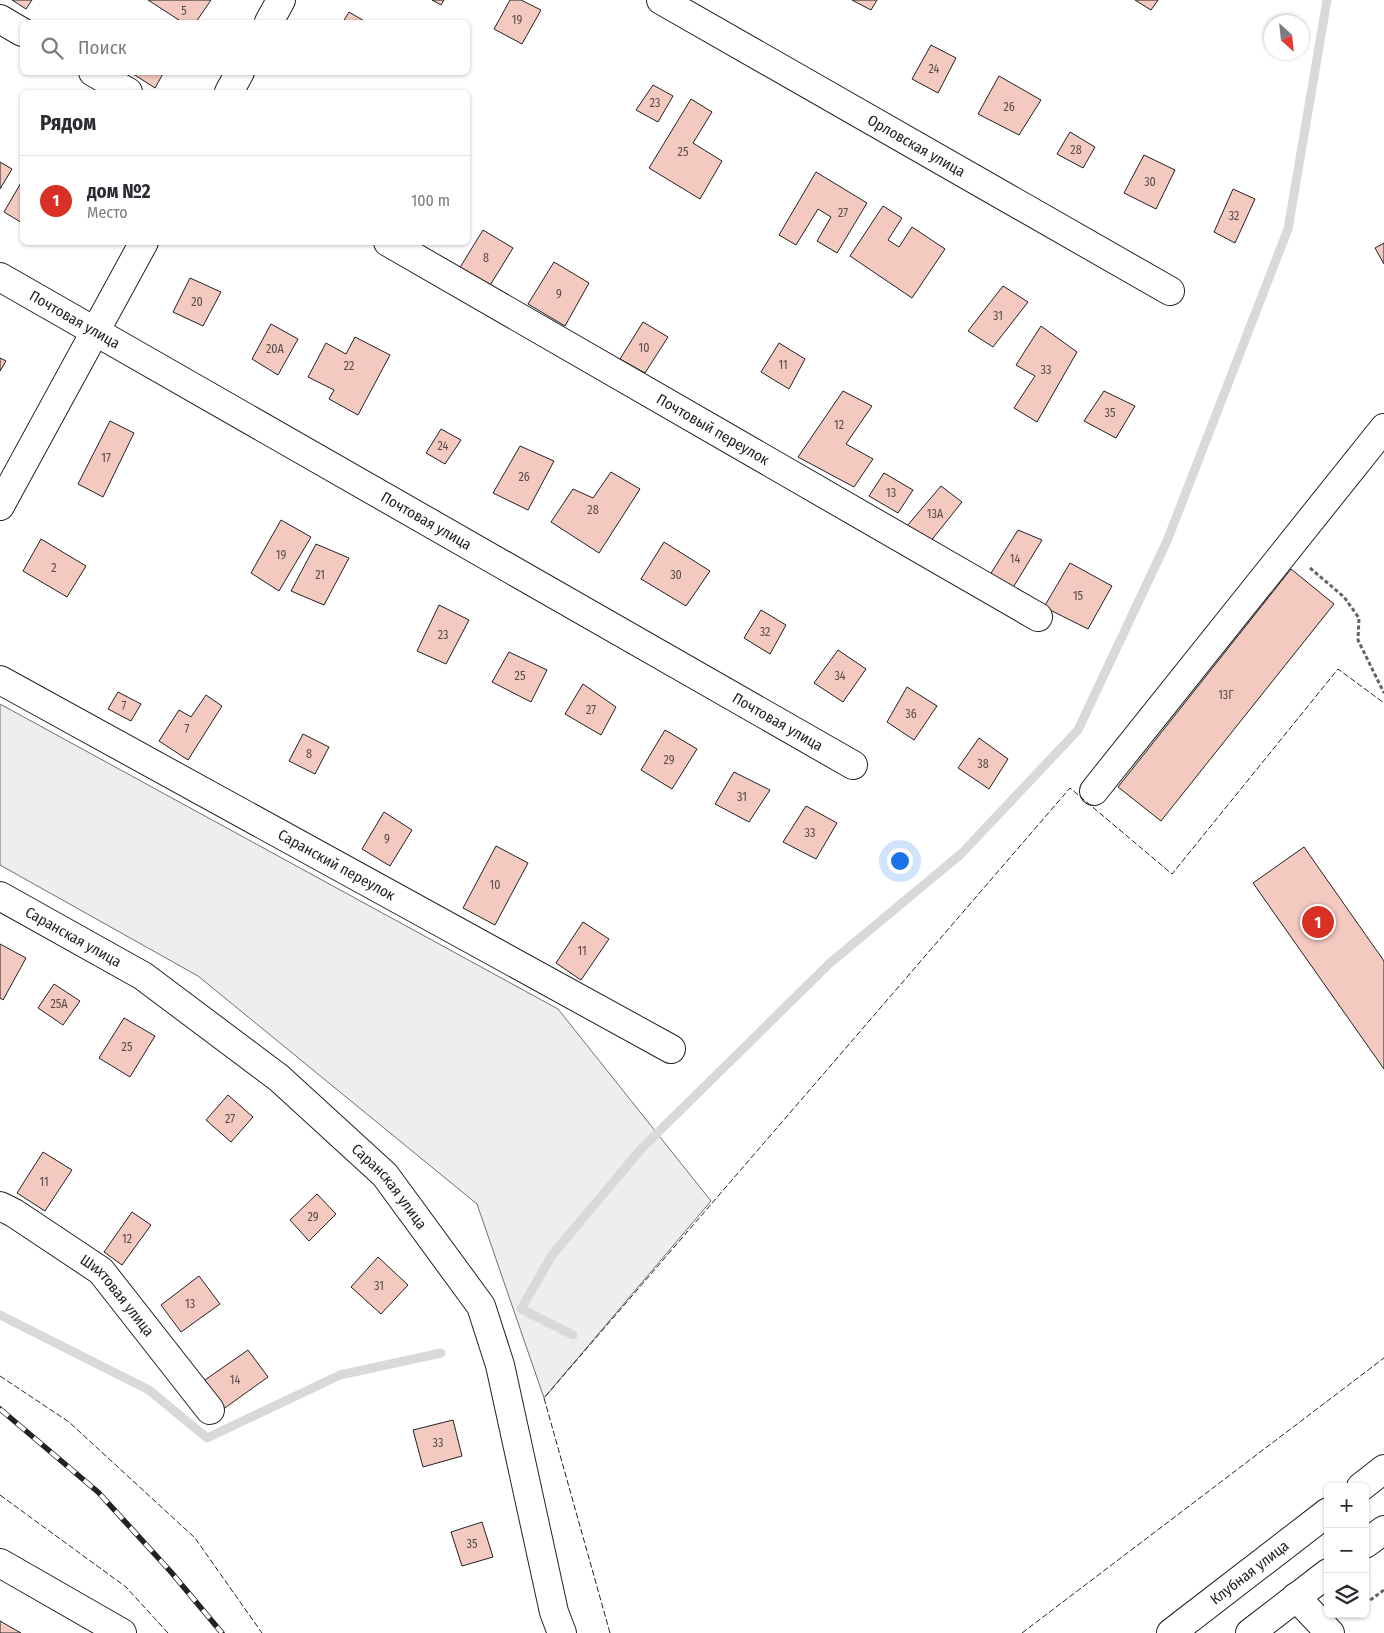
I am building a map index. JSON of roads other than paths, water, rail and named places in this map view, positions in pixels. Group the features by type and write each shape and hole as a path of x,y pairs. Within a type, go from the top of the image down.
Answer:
{"street":[{"path":"269,20 281,0"},
{"name":"Орловская улица","path":"661,0 1170,291"},
{"path":"0,19 20,31"},
{"path":"98,75 124,90"},
{"path":"229,90 238,75"},
{"path":"0,506 142,245"},
{"name":"Почтовый переулок","path":"393,245 1038,617"},
{"name":"Почтовая улица","path":"0,277 852,766"},
{"path":"1094,790 1384,428"},
{"name":"Саранский переулок","path":"0,680 671,1050"},
{"name":"Саранская улица","path":"0,896 143,976 279,1078 385,1175 482,1306 500,1365 554,1612 562,1633"},
{"name":"Шихтовая улица","path":"0,1206 14,1213 101,1271 210,1410"},
{"path":"1366,1483 1384,1470"},
{"name":"Клубная улица","path":"1170,1633 1324,1515"},
{"path":"1369,1541 1384,1530"},
{"path":"0,1562 122,1633"},
{"path":"1250,1633 1324,1576"},
{"path":"1296,1597 1330,1633"}],"waterway":[{"path":"573,1335 521,1309 552,1255 642,1148 830,963 961,854 1078,730 1167,541 1288,229 1327,0"},
{"path":"0,1315 149,1390 207,1438 340,1375 441,1353"}],"railway":[{"path":"0,1409 98,1492 171,1572 222,1633"}],"place":[{"name":"дом №2","path":"1318,922"}]}
